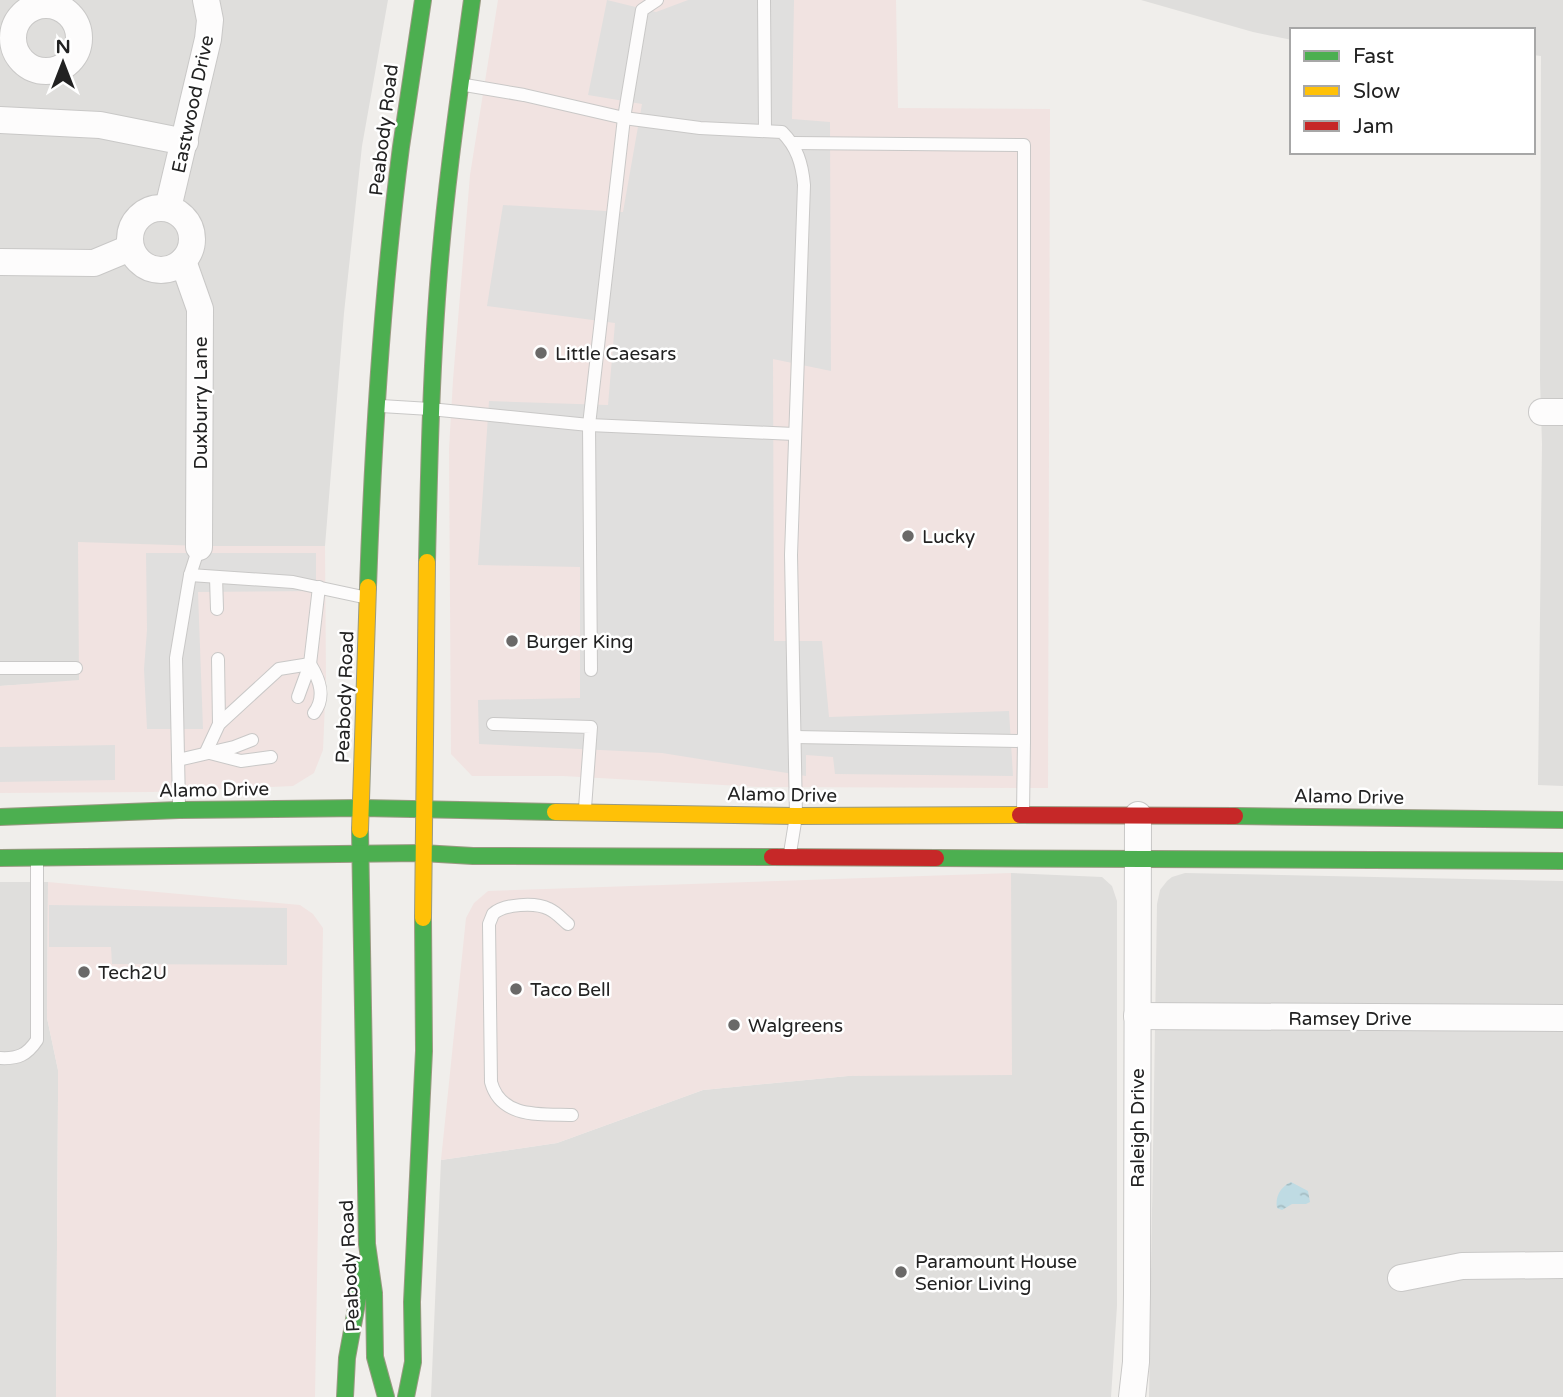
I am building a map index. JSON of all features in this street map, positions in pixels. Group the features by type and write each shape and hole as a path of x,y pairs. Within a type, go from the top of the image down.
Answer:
{"main road":[{"name":"Peabody Road","path":"386,1397 375,1357 374,1293 367,1244 359,853 372,477 377,406 401,148 423,0"},
{"path":"406,1397 413,1362 412,1302 424,1051 422,853 429,409 450,160 472,0"},
{"name":"Alamo Drive","path":"0,817 179,810 362,808 796,816 1138,815 1563,820"},
{"path":"0,858 422,853 486,856 1563,861"},
{"path":"345,1397 347,1358 367,1244"}],"street":[{"name":"Eastwood Drive","path":"168,208 209,29 206,0"},
{"path":"0,120 100,125 185,142"},
{"path":"152,208 168,208 183,216 191,230 191,247 183,261 169,269 152,269 138,261 130,248 130,232 137,217 152,208"},
{"path":"0,262 94,263 130,248"},
{"name":"Duxburry Lane","path":"183,261 200,309 200,548"},
{"name":"Raleigh Drive","path":"1132,1397 1136,1362 1138,815"},
{"name":"Ramsey Drive","path":"1137,1016 1563,1018"},
{"path":"1401,1278 1462,1266 1563,1265"}],"lane":[{"path":"591,670 589,425 624,118 642,10 657,0"},
{"path":"764,0 765,131"},
{"path":"461,84 624,118 700,128 782,131 793,143 802,165 804,185 791,555 796,816 789,857"},
{"path":"793,143 1024,145 1023,815"},
{"path":"377,406 589,425 794,434"},
{"path":"179,810 176,658 190,575 200,548"},
{"path":"190,575 293,582 369,598"},
{"path":"216,577 217,608"},
{"path":"299,697 310,664 319,587"},
{"path":"218,659 219,724"},
{"path":"206,752 219,724 279,669 310,664"},
{"path":"310,664 318,677 321,694 320,705 314,713"},
{"path":"0,668 76,668"},
{"path":"492,724 591,727 585,812"},
{"path":"794,737 1024,741"},
{"path":"178,760 252,740"},
{"path":"206,752 241,761 271,757"},
{"path":"0,1058 29,1053 37,1040 37,858"},
{"path":"568,924 548,908 537,906 505,907 492,914 489,924 491,1082 500,1100 517,1111 572,1115"}],"shaded area":[{"path":"0,0 388,0 362,146 344,313 325,546 203,546 79,681 0,686"},
{"path":"498,0 896,0 898,108 1050,109 1048,788 758,787 563,776 472,776 451,754 449,449 453,380 470,175"},
{"path":"607,0 656,12 688,0 794,0 792,119 830,122 831,371 773,359 774,641 822,641 829,717 1009,711 1013,776 835,774 833,757 806,755 806,776 662,753 479,744 478,700 580,698 580,567 478,565 489,401 608,405 615,323 487,306 503,205 623,212 642,104 588,95"},
{"path":"1141,0 1563,0 1563,786 1538,785 1542,444 1541,56 1535,55 1535,28 1290,28 1290,40 1253,32"},
{"path":"78,542 325,546 326,680 323,750 314,773 293,786 152,792 0,793 0,686 79,680"},
{"path":"146,553 316,553 316,591 198,592 203,729 147,729 144,669 147,630"},
{"path":"115,745 115,780 0,782 0,747"},
{"path":"1011,873 1102,877 1112,886 1117,901 1117,1306 1111,1397 431,1397 441,1160 557,1143 703,1090 848,1076"},
{"path":"1011,873 1012,1075 848,1076 703,1090 557,1143 441,1160 466,918 474,903 488,891"},
{"path":"1185,873 1563,881 1563,1397 1149,1397 1157,904 1160,890 1167,881"},
{"path":"0,882 48,882 47,1018 58,1070 56,1397 0,1397"},
{"path":"48,882 300,905 313,914 323,928 315,1397 56,1397 58,1070 47,1018"},
{"path":"49,905 287,908 287,965 112,964 111,947 49,947"}],"water":[{"path":"1291,1182 1308,1191 1310,1202 1292,1204 1282,1210 1277,1208 1279,1193"}],"traffic: fast":[{"path":"368,587 376,422 389,257 401,147 423,0"},
{"path":"427,562 438,285 448,178 472,0"},
{"path":"0,817 179,810 362,808 555,812"},
{"path":"1235,816 1563,820"},
{"path":"360,830 367,1244 374,1293 375,1357 386,1397"},
{"path":"0,858 422,853 473,856 772,857"},
{"path":"936,858 1563,861"},
{"path":"406,1397 413,1362 412,1302 424,1051 423,918"},
{"path":"345,1397 347,1358 364,1265"}],"traffic: slow":[{"path":"423,918 427,562"},
{"path":"360,830 368,587"},
{"path":"555,812 796,816 1020,815"}],"traffic: jam":[{"path":"1020,815 1235,816"},
{"path":"772,857 936,858"}],"place":[{"name":"Little Caesars","path":"541,353"},
{"name":"Lucky","path":"908,536"},
{"name":"Burger King","path":"512,641"},
{"name":"Tech2U","path":"84,972"},
{"name":"Taco Bell","path":"516,989"},
{"name":"Walgreens","path":"734,1025"},
{"name":"Paramount House Senior Living","path":"901,1272"}]}
